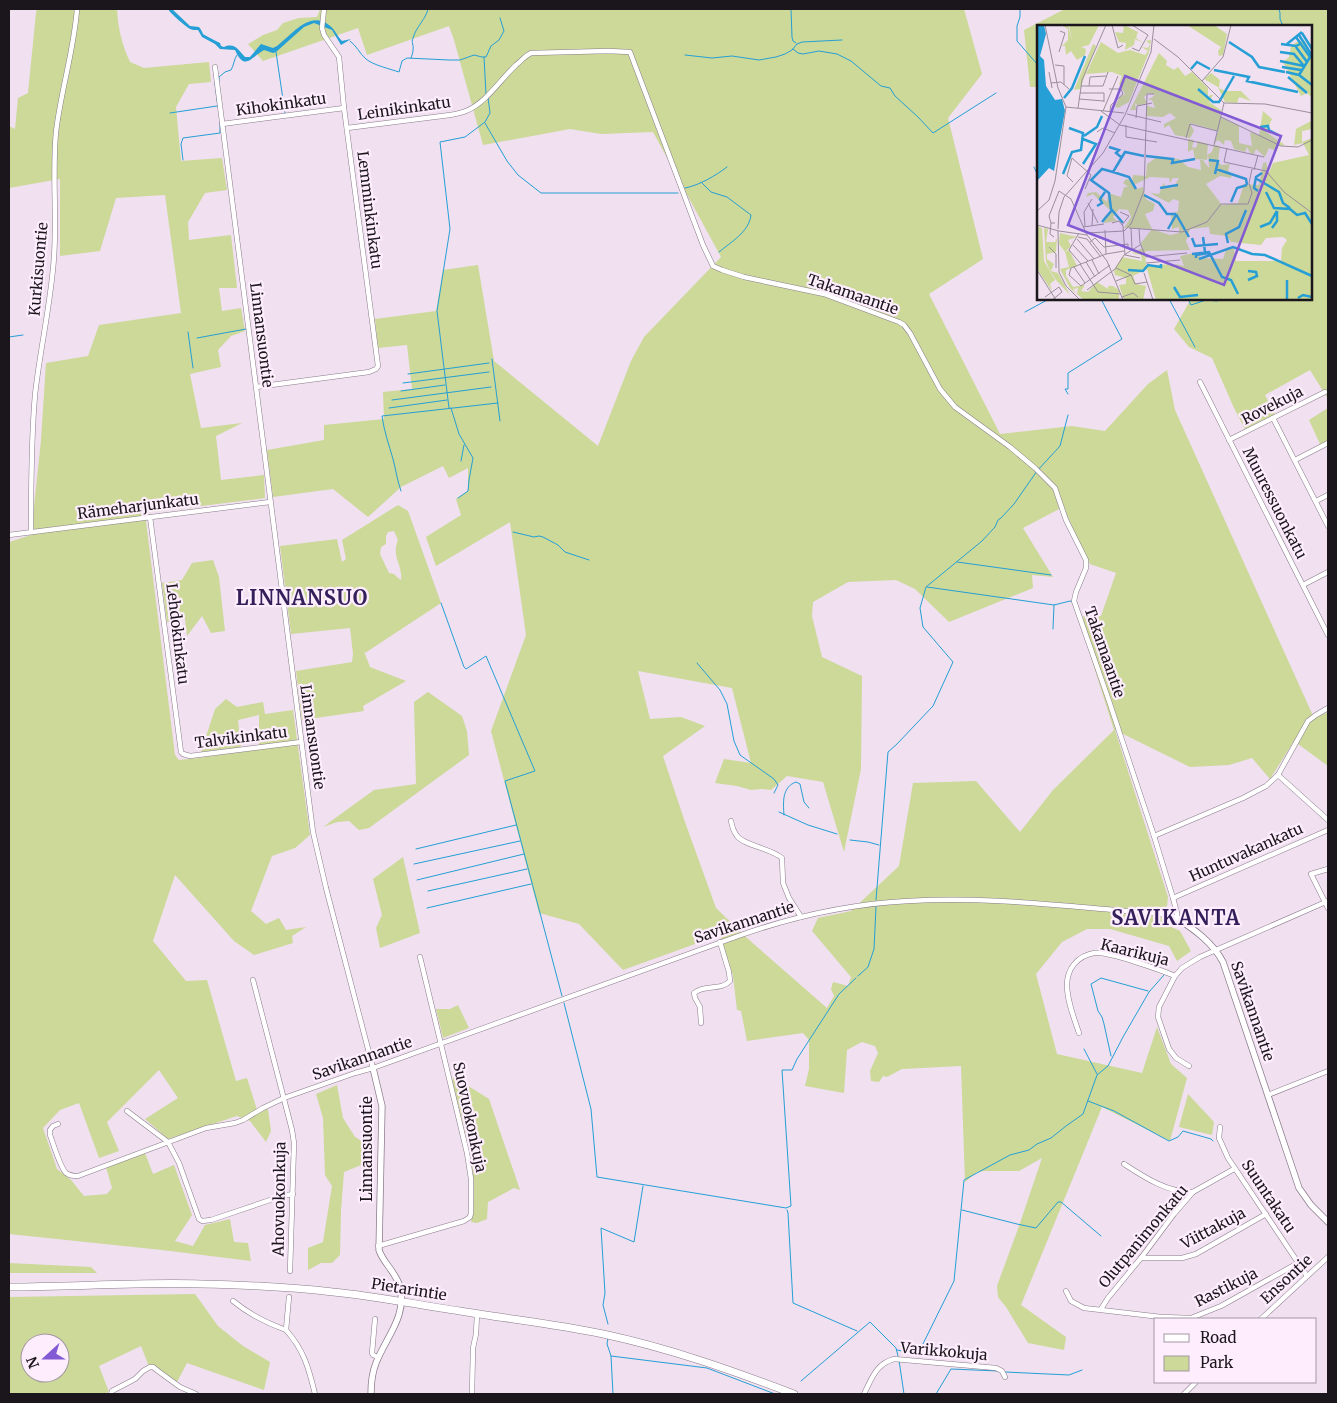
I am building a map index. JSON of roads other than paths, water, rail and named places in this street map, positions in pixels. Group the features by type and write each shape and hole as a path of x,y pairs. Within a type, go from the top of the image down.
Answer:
{"main road":[{"name":"Pietarintie","path":"9,1287 151,1283 225,1284 314,1290 401,1301 602,1333 729,1369 794,1394"}],"street":[{"name":"Kurkisuontie","path":"31,532 31,455 35,395 54,258 56,134 77,9"},
{"name":"Lemminkinkatu","path":"256,387 369,372 376,369 378,362 338,53 324,35 322,27 324,9"},
{"name":"Takamaantie","path":"465,112 474,107 508,72 531,53 630,52 713,266 744,277 824,294 904,325 940,389 955,407 1010,447 1055,488 1066,520 1086,560 1086,568 1074,601 1154,836 1177,912 1177,918"},
{"name":"Linnansuontie","path":"215,67 313,832 319,862 382,1106 378,1246 379,1252 398,1281 401,1301 399,1317 378,1358 373,1373 371,1394"},
{"name":"Kihokinkatu","path":"222,124 344,108"},
{"name":"Leinikinkatu","path":"347,128 465,112"},
{"name":"Muuressuonkatu","path":"1200,382 1328,635"},
{"name":"Rovekuja","path":"1230,440 1325,392"},
{"path":"1273,418 1328,526"},
{"path":"1295,460 1328,443"},
{"path":"1316,501 1328,495"},
{"name":"Rämeharjunkatu","path":"9,535 270,502"},
{"name":"Lehdokinkatu","path":"150,517 180,749 183,754"},
{"path":"1303,585 1328,572"},
{"path":"1154,836 1243,798 1266,786 1278,775 1308,722 1316,714 1328,708"},
{"name":"Talvikinkatu","path":"183,754 190,756 301,742"},
{"path":"1278,775 1328,820"},
{"path":"731,821 736,834 742,840 772,851 782,858 783,883 789,898 801,917"},
{"name":"Huntuvakankatu","path":"1173,898 1328,830"},
{"path":"1328,869 1311,874 1327,902 1328,908"},
{"name":"Savikannantie","path":"58,1124 50,1130 50,1135 64,1171 73,1176 215,1126 236,1123 284,1098 441,1044 761,928 801,917 868,904 952,899 1016,902 1161,914 1177,918 1217,950 1224,962 1300,1188 1311,1205 1328,1222"},
{"path":"1189,1066 1176,1058 1169,1050 1158,1017 1159,1006 1175,976 1182,968 1192,962 1327,902"},
{"path":"701,1023 700,1007 694,993 700,989 724,986 730,981 720,942"},
{"name":"Kaarikuja","path":"1079,1033 1070,1004 1067,986 1068,972 1084,956 1096,953 1112,956 1162,970 1175,976"},
{"name":"Suovuokonkuja","path":"378,1246 464,1221 470,1217 472,1188 467,1153 420,957"},
{"name":"Ahovuokonkuja","path":"253,980 294,1143 290,1270"},
{"path":"1268,1095 1328,1071"},
{"path":"127,1110 168,1142 199,1219 202,1221 211,1220 293,1194"},
{"name":"Suuntakatu","path":"1220,1127 1219,1138 1234,1169 1308,1276"},
{"path":"1124,1164 1149,1180 1186,1192 1193,1192"},
{"name":"Olutpanimonkatu","path":"1101,1309 1193,1192 1234,1169"},
{"name":"Viittakuja","path":"1141,1258 1182,1258 1196,1254 1266,1214"},
{"name":"Ensontie","path":"1262,1318 1328,1257"},
{"name":"Rastikuja","path":"1066,1291 1071,1301 1084,1308 1162,1317 1191,1318 1221,1306 1298,1263"},
{"path":"286,1330 289,1297"},
{"path":"233,1301 259,1319 286,1330 295,1340 303,1354 315,1394"},
{"path":"472,1394 473,1348 477,1314"},
{"path":"375,1319 372,1353 378,1358"},
{"name":"Varikkokuja","path":"864,1394 878,1368 885,1362 894,1359 996,1368 1002,1371 1005,1378"},
{"path":"110,1394 112,1391 135,1379 150,1367 153,1367 180,1387 196,1394"},
{"path":"1184,1394 1195,1383"}],"water":[{"path":"168,9 172,9 190,26 199,27 203,34 220,43 221,46 234,46 245,57 250,57 261,44 273,48 277,46 301,26 315,20 322,21 333,28 342,41 351,39 341,45 332,30 314,23 304,27 276,52 264,50 245,62 235,50 220,49 202,37 198,30 190,29"}],"waterway":[{"path":"411,58 413,38 428,9"},
{"path":"791,9 792,37 796,43"},
{"path":"1020,9 1017,41 1037,64"},
{"path":"1279,9 1283,25"},
{"path":"350,41 369,61 399,72 402,61 407,58 460,60 474,55 486,57 491,46 499,40 504,31 500,18"},
{"path":"685,55 712,58 732,56 759,60 785,54 802,42 842,40"},
{"path":"793,49 803,54 819,51 837,54 851,61 881,86 890,88 895,96 933,133 996,93"},
{"path":"276,52 285,113"},
{"path":"219,81 219,77 231,70 237,55"},
{"path":"484,57 486,94"},
{"path":"215,83 218,107"},
{"path":"449,408 437,311 450,229 440,142 465,137 485,122 490,113 488,97"},
{"path":"170,113 217,106"},
{"path":"485,123 507,161 518,175 541,193 678,193"},
{"path":"183,160 181,144 183,138 220,133 220,124"},
{"path":"685,188 707,180 727,167"},
{"path":"1034,167 1037,174"},
{"path":"701,182 711,192 727,197 751,215 750,221 743,232 719,252"},
{"path":"1025,312 1047,300"},
{"path":"1068,394 1065,389 1068,389 1068,373 1122,339 1102,300"},
{"path":"1170,300 1195,347"},
{"path":"1188,300 1191,305 1206,300"},
{"path":"1206,300 1217,301"},
{"path":"197,338 246,329"},
{"path":"188,332 193,368"},
{"path":"9,337 23,335"},
{"path":"492,359 500,421"},
{"path":"408,374 489,363"},
{"path":"403,383 489,372"},
{"path":"401,391 445,385"},
{"path":"392,400 491,387"},
{"path":"389,408 447,400"},
{"path":"401,491 382,416 498,403"},
{"path":"451,408 459,434 473,458 468,491 458,498"},
{"path":"876,900 888,752 933,706 953,662 923,627 920,608 926,587 982,541 995,527 998,520 1014,504 1037,471 1060,446 1068,415"},
{"path":"461,461 464,445"},
{"path":"513,532 543,537 558,545 565,552 589,560"},
{"path":"957,562 1051,575"},
{"path":"927,587 1054,605 1073,602"},
{"path":"441,603 464,667 466,669 486,656 535,771 505,781 562,996"},
{"path":"1053,629 1054,605"},
{"path":"697,663 720,690 727,704 734,741 740,755 774,779 778,785 774,793"},
{"path":"784,815 784,796 788,787 796,782 800,784 804,802 809,808"},
{"path":"779,812 808,825 837,834"},
{"path":"416,849 516,825"},
{"path":"850,840 879,845"},
{"path":"414,864 520,841"},
{"path":"417,880 524,854"},
{"path":"428,891 527,869"},
{"path":"427,908 531,884"},
{"path":"858,976 868,967 874,949 876,907"},
{"path":"897,1350 918,1354 954,1281 964,1180 1010,1155 1029,1150 1051,1138 1083,1114 1097,1075 1108,1066 1149,992 1164,975"},
{"path":"564,1003 591,1109 597,1177 786,1208 791,1206 782,1070 792,1070 797,1059 839,994 856,978"},
{"path":"1111,1056 1104,1024 1098,1011 1091,984 1101,978 1148,991"},
{"path":"1084,1049 1097,1074"},
{"path":"1088,1101 1114,1111 1169,1141 1178,1137 1183,1131 1213,1141"},
{"path":"608,1324 603,1305 605,1293 601,1228 634,1242 643,1186"},
{"path":"962,1210 1036,1228 1058,1202 1061,1202 1101,1236"},
{"path":"787,1210 793,1303 857,1331"},
{"path":"801,1381 870,1322 896,1348 898,1356"},
{"path":"608,1338 607,1344 611,1356 613,1394"},
{"path":"611,1356 707,1368 775,1394"},
{"path":"899,1360 904,1394"},
{"path":"936,1394 951,1369 998,1371"},
{"path":"1005,1372 1069,1375 1082,1370"}],"district":[{"name":"LINNANSUO","path":"302,597"},
{"name":"SAVIKANTA","path":"1176,917"}]}
